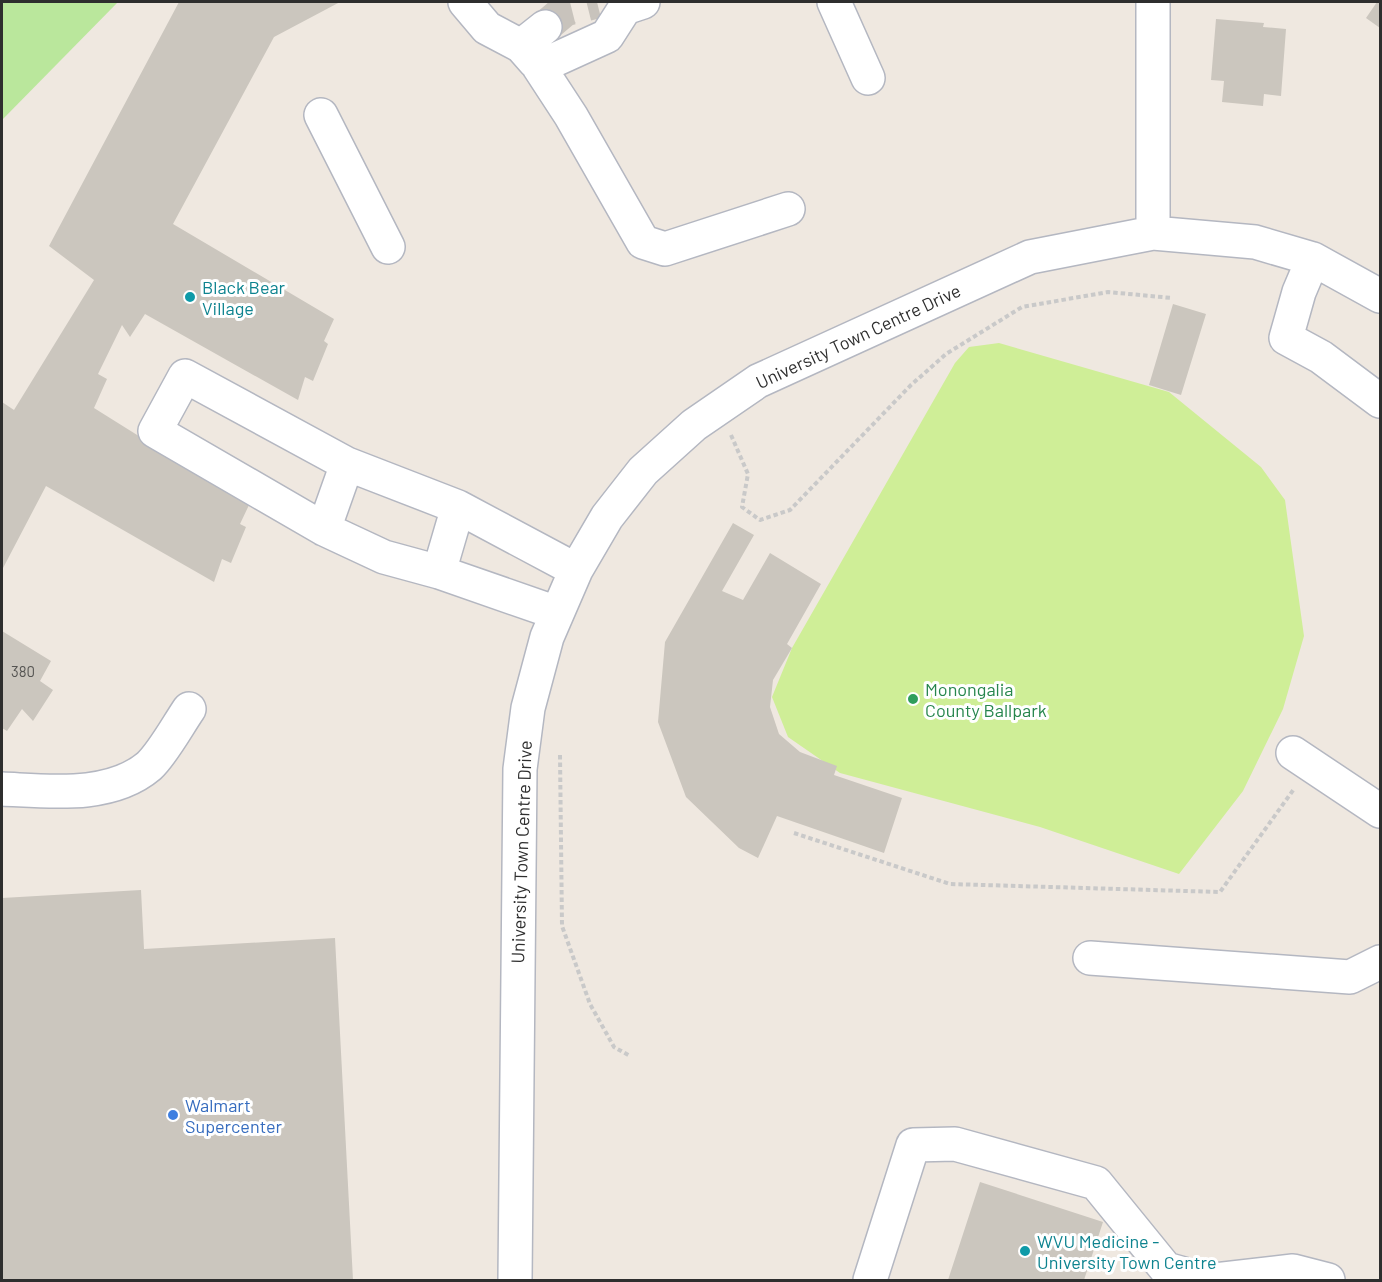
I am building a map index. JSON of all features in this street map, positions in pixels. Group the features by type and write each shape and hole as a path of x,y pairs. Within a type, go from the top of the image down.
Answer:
{"street":[{"path":"465,2 487,28 535,47 607,36 622,4"},
{"path":"834,2 868,78"},
{"path":"1153,2 1153,233"},
{"path":"535,47 571,116 643,242 665,249 788,209"},
{"path":"321,115 388,247"},
{"name":"University Town Centre Drive","path":"515,1281 519,769 528,708 547,637 576,570 607,517 644,471 694,424 758,381 1030,257 1153,233 1255,242 1313,259 1380,296"},
{"path":"1313,259 1299,292 1286,338 1322,357 1380,402"},
{"path":"557,613 439,572 384,556 324,529 155,431 185,376 347,464 458,507 576,570"},
{"path":"324,529 347,464"},
{"path":"439,572 458,507"},
{"path":"2,789 72,791 124,781 150,765 189,709"},
{"path":"1297,766 1380,811"},
{"path":"1090,958 1350,977 1380,962"},
{"path":"870,1281 913,1145 955,1144 1096,1183 1166,1269 1205,1281"},
{"path":"1215,1281 1293,1271 1328,1281"}],"path":[{"path":"729,431 748,474 742,507 760,520 790,510 911,385 946,354 1022,307 1108,292 1172,298"},
{"path":"560,755 562,926 590,1004 614,1047 630,1056"},
{"path":"794,833 950,884 1220,892 1297,766"}],"green space":[{"path":"2,2 118,2 2,120"},
{"path":"999,343 1169,392 1261,467 1285,500 1304,636 1283,709 1243,791 1179,874 1040,827 840,773 788,737 772,697 792,648 955,363 969,347"}],"building":[{"name":"Black Bear Village","path":"179,2 340,2 274,37 173,224 334,319 324,341 328,344 313,381 305,377 298,400 145,314 130,337 122,325 98,374 107,379 94,408 249,505 240,524 246,527 231,563 222,559 214,582 46,486 2,570 2,402 14,410 94,280 49,246"},
{"path":"1377,2 1380,2 1380,28 1366,18"},
{"path":"1216,19 1264,23 1263,27 1286,29 1281,96 1264,94 1263,106 1222,102 1224,81 1211,80"},
{"path":"1173,304 1206,314 1181,395 1149,385"},
{"path":"733,523 754,535 722,591 743,600 770,553 821,584 787,644 792,648 773,680 770,707 779,734 800,752 837,766 834,775 902,798 884,853 777,816 758,858 739,848 686,797 658,722 665,642"},
{"path":"2,631 51,661 40,681 53,690 33,721 22,709 7,731 2,728"},
{"name":"Walmart Supercenter","path":"141,890 144,949 335,938 353,1280 2,1280 2,898"},
{"name":"WVU Medicine - University Town Centre","path":"980,1182 1103,1222 1084,1280 948,1280"}],"tunnel":[{"path":"545,27 565,10 597,2"}],"place":[{"name":"Black Bear Village","path":"190,297"},
{"name":"Monongalia County Ballpark","path":"913,699"},
{"name":"Walmart Supercenter","path":"173,1115"},
{"name":"WVU Medicine - University Town Centre","path":"1025,1251"}]}
